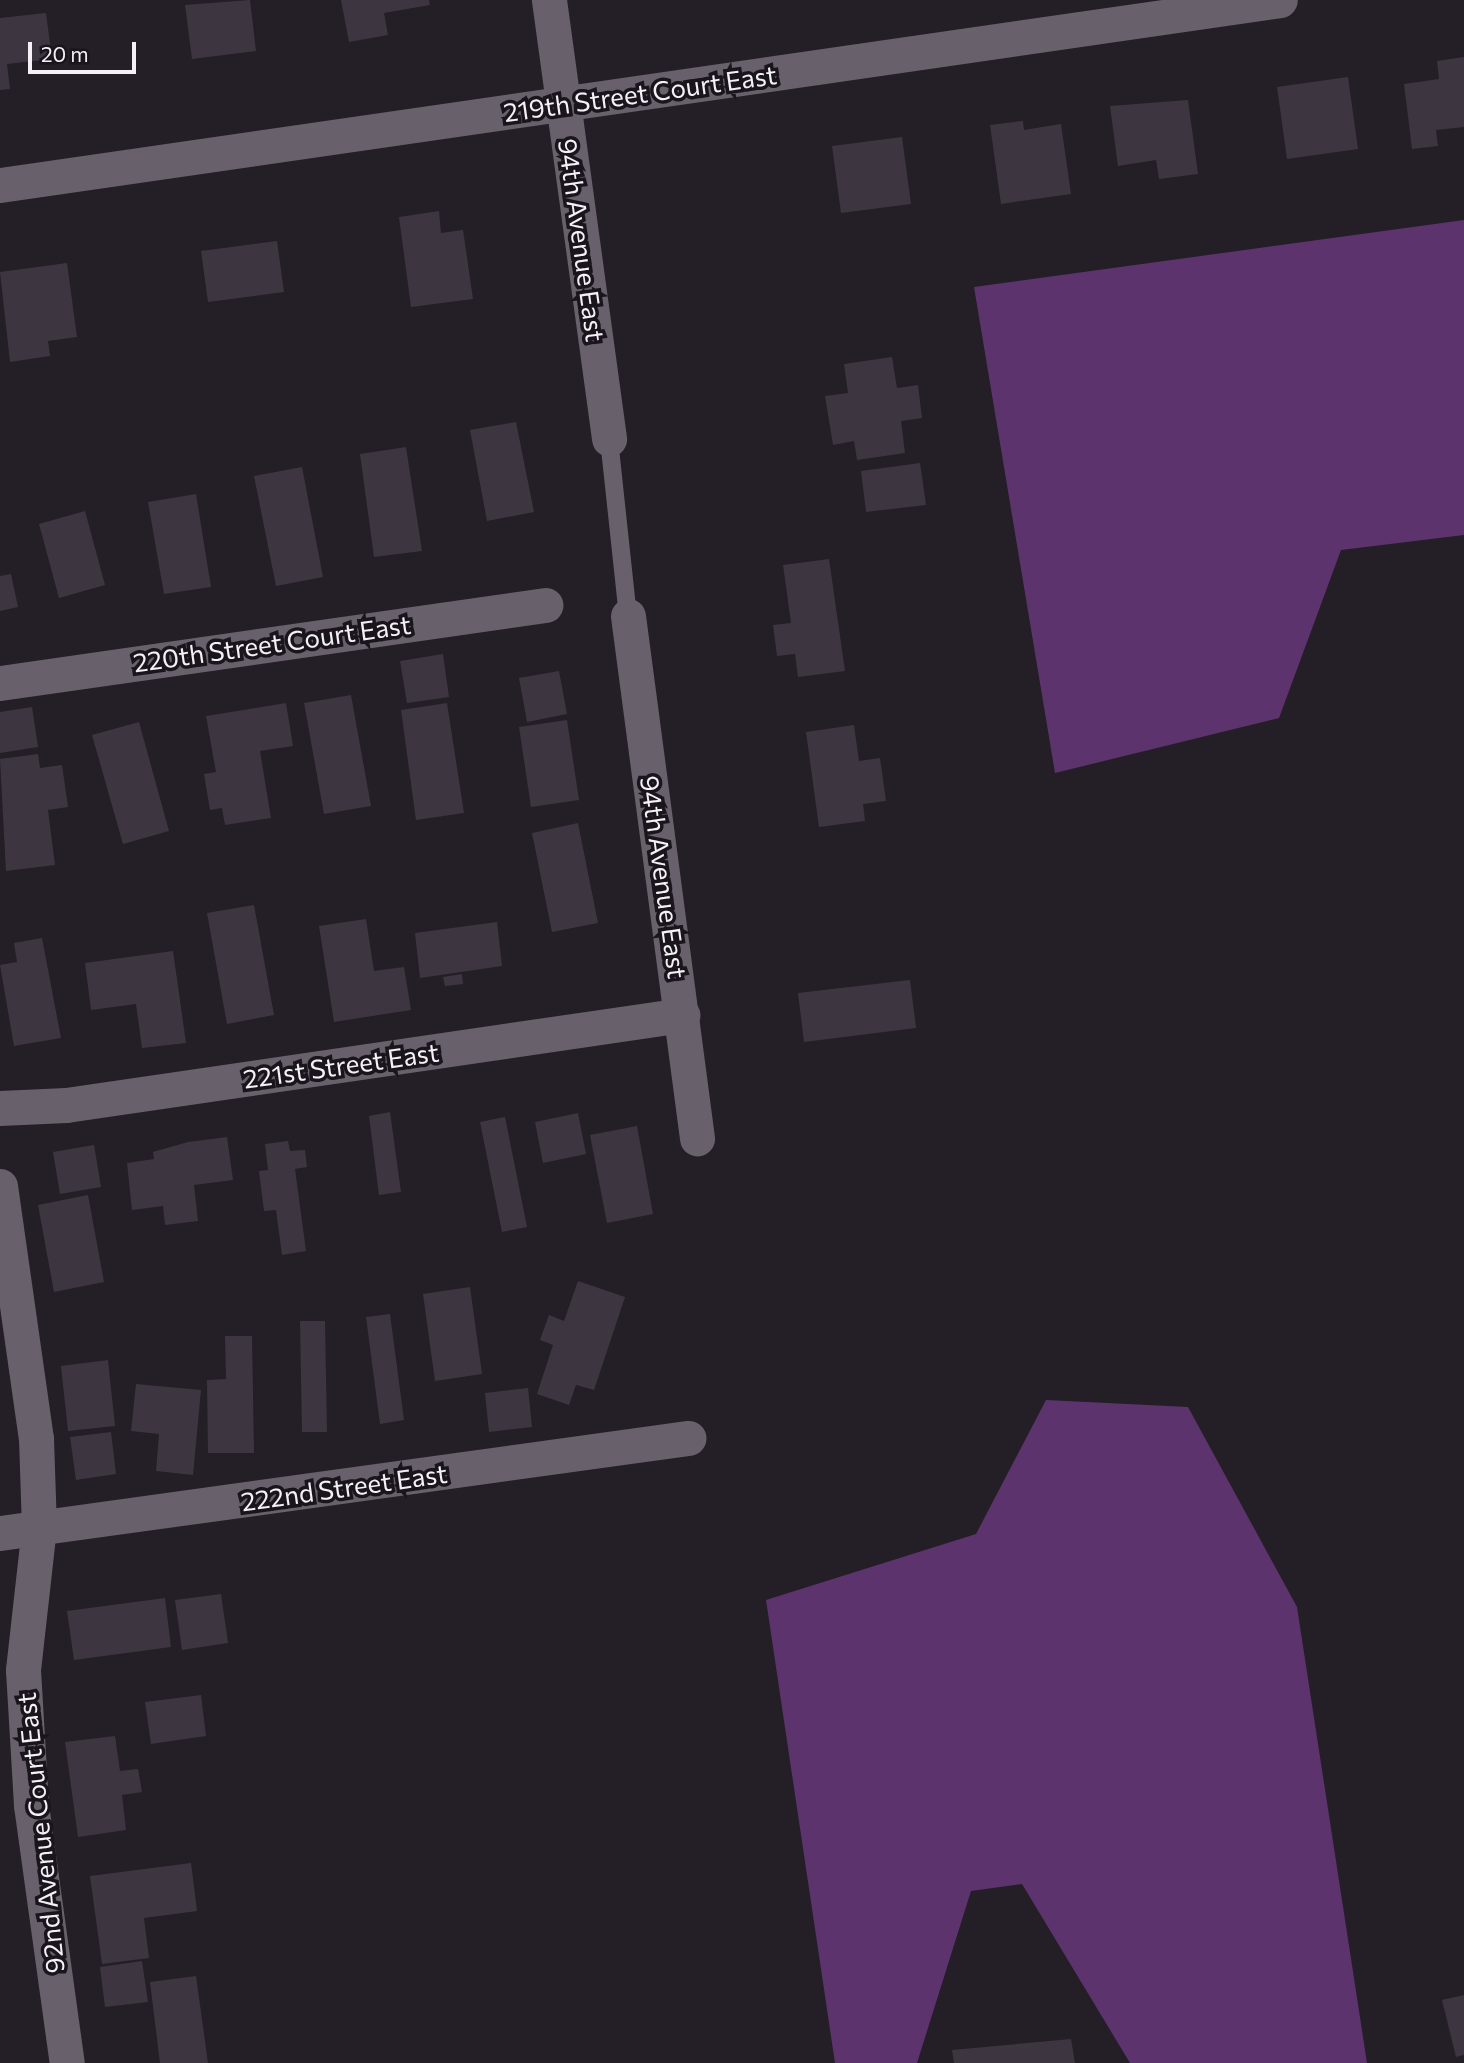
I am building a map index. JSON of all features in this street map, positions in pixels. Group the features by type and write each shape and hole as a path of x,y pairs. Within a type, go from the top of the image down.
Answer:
{"street":[{"name":"94th Avenue East","path":"549,0 609,439"},
{"name":"219th Street Court East","path":"0,185 1280,0"},
{"name":"220th Street Court East","path":"0,683 545,605"},
{"name":"94th Avenue East","path":"628,616 697,1138"},
{"name":"221st Street East","path":"0,1108 66,1105 682,1015"},
{"name":"92nd Avenue Court East","path":"0,1186 29,1372 39,1527 23,1670 32,1805 67,2063"},
{"name":"222nd Street East","path":"0,1534 688,1438"}],"lane":[{"path":"609,439 628,616"}],"shaded area":[{"path":"1464,220 1464,535 1341,550 1279,718 1055,773 974,287"},
{"path":"1046,1400 1188,1407 1297,1607 1367,2063 1130,2063 1022,1884 971,1891 917,2063 835,2063 766,1600 976,1534"}],"building":[{"path":"250,0 256,51 192,59 185,5"},
{"path":"341,0 429,0 430,5 384,13 388,35 349,42"},
{"path":"46,13 52,59 7,64 10,89 0,90 0,18"},
{"path":"1464,57 1464,127 1436,130 1438,146 1412,149 1404,84 1439,79 1437,61"},
{"path":"1348,77 1358,149 1287,159 1277,87"},
{"path":"1188,100 1198,174 1159,179 1156,160 1118,166 1110,106"},
{"path":"1023,121 1024,130 1061,124 1071,194 1001,204 990,125"},
{"path":"902,137 911,204 841,213 832,146"},
{"path":"439,211 441,233 463,230 473,299 411,307 399,217"},
{"path":"277,241 284,292 208,302 201,251"},
{"path":"67,263 77,337 48,341 50,356 10,362 0,272"},
{"path":"892,357 897,388 918,385 922,418 901,421 905,453 857,460 854,441 833,445 825,396 848,393 844,364"},
{"path":"516,422 534,512 487,521 470,430"},
{"path":"406,447 422,551 374,557 360,454"},
{"path":"920,463 926,505 866,512 861,471"},
{"path":"302,467 323,577 276,586 254,476"},
{"path":"196,494 211,587 164,594 148,502"},
{"path":"85,511 105,585 59,598 39,524"},
{"path":"829,559 845,671 798,677 795,654 777,656 773,625 791,623 783,565"},
{"path":"11,574 18,607 0,611 0,576"},
{"path":"443,654 449,697 407,703 400,661"},
{"path":"559,671 567,714 527,722 519,678"},
{"path":"351,695 371,806 324,814 304,703"},
{"path":"286,703 293,746 260,751 271,818 225,825 222,808 210,810 204,774 216,772 206,716"},
{"path":"447,703 464,813 416,820 401,710"},
{"path":"32,707 38,747 0,753 0,712"},
{"path":"567,720 579,800 531,807 519,727"},
{"path":"139,722 169,831 123,844 92,735"},
{"path":"854,725 859,761 880,758 886,801 863,804 865,821 819,827 806,732"},
{"path":"38,754 40,768 62,765 68,807 48,810 55,865 6,871 0,759"},
{"path":"578,823 598,923 552,932 532,833"},
{"path":"254,905 274,1015 227,1024 207,913"},
{"path":"366,919 374,971 404,967 411,1010 334,1022 319,926"},
{"path":"497,922 502,966 420,978 415,933"},
{"path":"42,938 61,1038 14,1046 0,965 17,962 14,943"},
{"path":"173,951 186,1043 142,1048 136,1004 91,1010 85,963"},
{"path":"462,974 463,984 445,986 443,977"},
{"path":"910,980 916,1028 804,1042 798,993"},
{"path":"390,1112 401,1192 379,1195 369,1116"},
{"path":"578,1113 586,1154 543,1163 535,1122"},
{"path":"505,1117 527,1227 502,1232 480,1122"},
{"path":"637,1126 653,1214 607,1223 590,1135"},
{"path":"227,1137 233,1180 194,1185 198,1221 165,1225 163,1206 132,1210 127,1163 154,1159 153,1152 188,1142"},
{"path":"288,1141 290,1151 305,1150 307,1167 295,1169 306,1251 282,1255 276,1210 264,1211 259,1171 268,1170 265,1144"},
{"path":"94,1145 101,1187 60,1194 53,1152"},
{"path":"88,1195 104,1282 54,1292 38,1205"},
{"path":"578,1281 625,1297 594,1390 576,1385 569,1405 537,1394 553,1345 540,1340 549,1315 564,1321"},
{"path":"470,1287 482,1374 435,1381 423,1294"},
{"path":"390,1314 404,1420 380,1424 366,1317"},
{"path":"300,1321 325,1321 327,1432 302,1432"},
{"path":"225,1336 252,1336 254,1453 208,1453 207,1380 226,1379"},
{"path":"108,1360 115,1426 68,1431 61,1366"},
{"path":"136,1384 201,1390 193,1475 156,1471 159,1434 131,1431"},
{"path":"528,1388 532,1427 489,1432 485,1393"},
{"path":"111,1432 116,1474 76,1480 70,1437"},
{"path":"221,1594 228,1643 182,1650 175,1600"},
{"path":"165,1598 171,1647 74,1660 67,1611"},
{"path":"201,1695 206,1736 151,1744 145,1702"},
{"path":"115,1736 120,1771 138,1769 142,1792 122,1795 126,1830 78,1837 65,1742"},
{"path":"191,1863 197,1911 144,1918 149,1958 102,1964 90,1876"},
{"path":"142,1961 148,2002 105,2007 100,1967"},
{"path":"196,1976 208,2063 160,2063 150,1982"},
{"path":"1464,1995 1464,2055 1456,2057 1442,2000"},
{"path":"1071,2039 1075,2063 954,2063 952,2050"}]}
